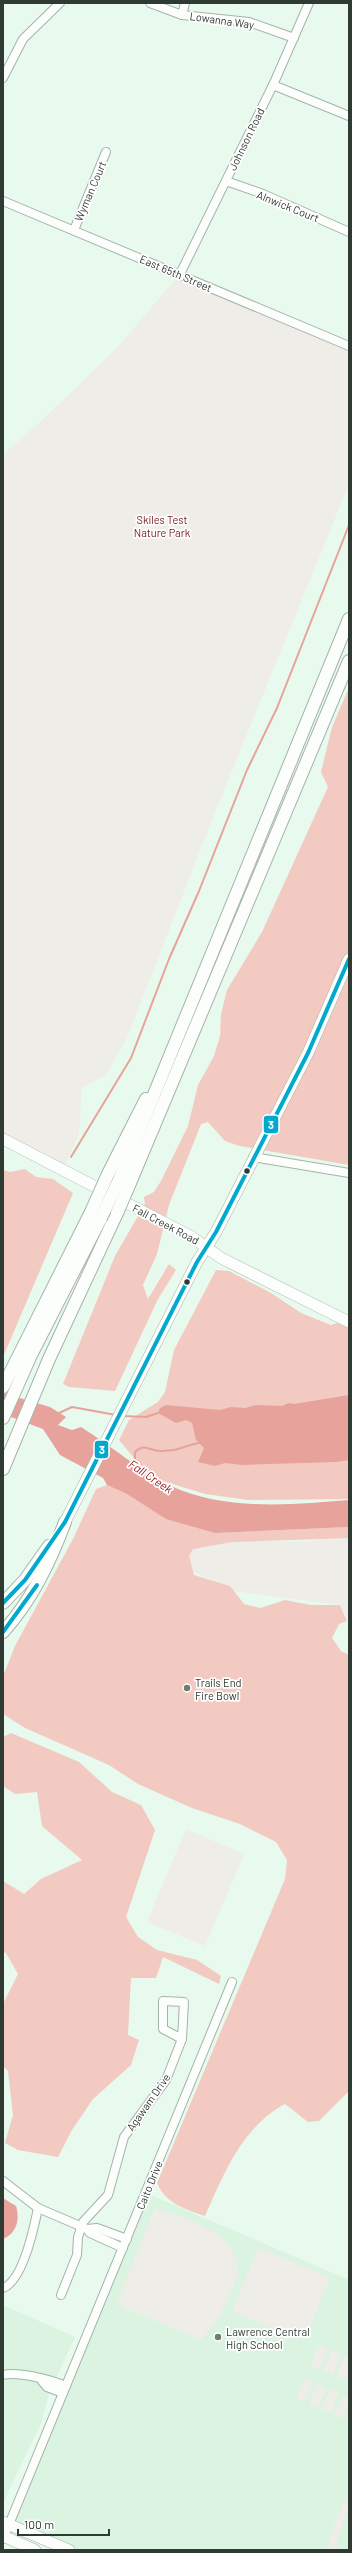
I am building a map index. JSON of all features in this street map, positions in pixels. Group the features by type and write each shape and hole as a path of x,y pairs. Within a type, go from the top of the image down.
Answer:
{"highway":[{"path":"4,1465 49,1359 117,1213 125,1182 174,1047 349,619"},
{"path":"3,1418 38,1316 96,1215 125,1182 349,661"},
{"path":"3,1404 26,1353 96,1215 108,1174 174,1047"},
{"path":"3,1387 26,1353"},
{"path":"3,1603 29,1575 65,1522"},
{"path":"3,1632 35,1589 54,1550 65,1522"}],"main road":[{"path":"65,1522 206,1247 216,1232 253,1156 314,1039 349,959"},
{"name":"Fall Creek Road","path":"3,1138 192,1236 221,1258 349,1322"},
{"path":"5,2532 35,2550"},
{"path":"5,2532 69,2550"}],"street":[{"path":"3,78 23,39 60,3"},
{"name":"Lowanna Way","path":"150,3 182,15 249,22 294,38"},
{"path":"182,15 184,3"},
{"name":"Johnson Road","path":"180,274 273,84 309,3"},
{"path":"273,84 349,116"},
{"name":"Wyman Court","path":"74,230 106,152"},
{"name":"Alnwick Court","path":"226,181 263,194 349,232"},
{"name":"East 65th Street","path":"3,201 349,346"},
{"path":"253,1156 349,1173"},
{"name":"Caito Drive","path":"5,2532 127,2240 232,1982"},
{"name":"Agawam Drive","path":"61,2295 77,2255 84,2227 90,2211 108,2195 124,2137 166,2080 182,2039 184,2002 163,2001 163,2029 182,2039"},
{"path":"3,2181 38,2208 84,2227 98,2228 127,2240"},
{"path":"3,2288 12,2281 23,2259 38,2208"},
{"path":"84,2227 90,2233 123,2248"},
{"path":"3,2375 12,2373 42,2381 47,2387 65,2390"}],"shaded area":[{"path":"349,688 349,1165 240,1146 225,1141 208,1122 201,1124 169,1205 157,1254 143,1285 148,1299 169,1264 176,1270 158,1299 115,1391 69,1387 63,1384 115,1256 145,1204 144,1197 154,1192 161,1181 188,1126 198,1085 214,1056 220,1036 221,1014 227,990 262,932 328,787 321,772 332,727"},
{"path":"25,1169 36,1177 53,1179 73,1193 3,1357 3,1170 10,1172"},
{"path":"216,1270 229,1271 271,1293 301,1313 331,1325 349,1319 349,1499 248,1500 205,1494 150,1477 119,1440 129,1420 158,1402 165,1392 174,1350"},
{"path":"107,1485 215,1533 349,1527 349,1538 232,1542 193,1549 189,1556 194,1575 230,1586 244,1604 260,1608 285,1600 311,1605 340,1605 347,1621 339,1624 332,1638 341,1651 349,1655 349,2091 319,2121 308,2122 285,2104 257,2125 246,2138 227,2168 205,2216 183,2208 171,2201 165,2196 157,2183 285,1879 287,1860 276,1842 240,1824 192,1808 138,1784 109,1765 25,1728 3,1714 3,1676 15,1646 73,1539 96,1489"},
{"path":"11,1733 79,1762 112,1792 141,1805 155,1830 126,1917 138,1937 157,1950 197,1960 221,1976 219,1984 163,1957 156,1978 131,1978 128,2035 139,2040 131,2065 93,2099 72,2130 58,2157 18,2150 5,2143 13,2115 8,2071 3,2066 3,2004 18,1974 6,1953 3,1952 3,1881 24,1894 41,1879 82,1860 42,1826 37,1792 15,1794 3,1786 3,1737"},
{"name":"Lawrence Central High School","path":"146,2193 349,2280 349,2550 66,2550 9,2525"},
{"path":"3,2305 75,2337 50,2391 41,2423 3,2503"}],"green space":[{"name":"Skiles Test Nature Park","path":"180,274 349,346 349,484 213,817 127,1038 106,1075 82,1088 79,1133 63,1171 3,1135 3,454 38,424 115,350"},
{"path":"349,1534 349,1619 340,1605 233,1591 173,1561 179,1538 305,1542"},
{"path":"186,1829 244,1854 205,1946 147,1922"},
{"path":"155,2208 196,2223 222,2238 231,2249 236,2262 237,2277 234,2286 218,2318 201,2340 122,2307 118,2299"},
{"path":"263,2249 330,2278 308,2331 291,2337 232,2311 257,2251"},
{"path":"319,2345 328,2349 320,2369 310,2365"},
{"path":"332,2350 341,2355 333,2375 323,2370"},
{"path":"344,2356 349,2358 349,2371 345,2380 336,2376"},
{"path":"305,2378 314,2382 305,2402 296,2398"},
{"path":"317,2384 327,2388 318,2408 309,2404"},
{"path":"330,2389 339,2393 331,2413 321,2409"},
{"path":"343,2395 349,2397 349,2406 343,2419 334,2415"},
{"path":"349,2491 349,2510 337,2538 337,2550 329,2550 330,2536"}],"water":[{"name":"Fall Creek","path":"3,1393 50,1407 66,1417 58,1425 72,1430 81,1427 137,1466 171,1486 192,1494 236,1503 281,1504 349,1500 349,1527 215,1533 166,1519 127,1494 107,1485 103,1478 60,1455 43,1429 3,1414"},
{"path":"349,1395 349,1460 336,1462 242,1465 225,1463 215,1466 198,1462 204,1448 196,1440 192,1423 186,1420 176,1423 158,1413 160,1408 166,1405 220,1410 231,1407 245,1408 256,1405 282,1406 289,1403 294,1404"},
{"path":"3,2198 16,2206 18,2216 12,2233 3,2239"}],"waterway":[{"path":"71,1157 131,1058 169,959 199,891 247,770 277,708 349,525"},
{"path":"57,1414 72,1407 116,1415"},
{"path":"122,1416 146,1417 158,1413"},
{"path":"135,1466 135,1452 139,1449 148,1448 158,1451 176,1450 199,1443"}],"transit line":[{"name":"3","path":"3,1603 25,1580 65,1522 197,1262 216,1232 308,1053 349,959"},
{"name":"3","path":"3,1632 37,1585"}],"place":[{"name":"Trails End Fire Bowl","path":"187,1688"},
{"name":"Lawrence Central High School","path":"218,2337"}]}
